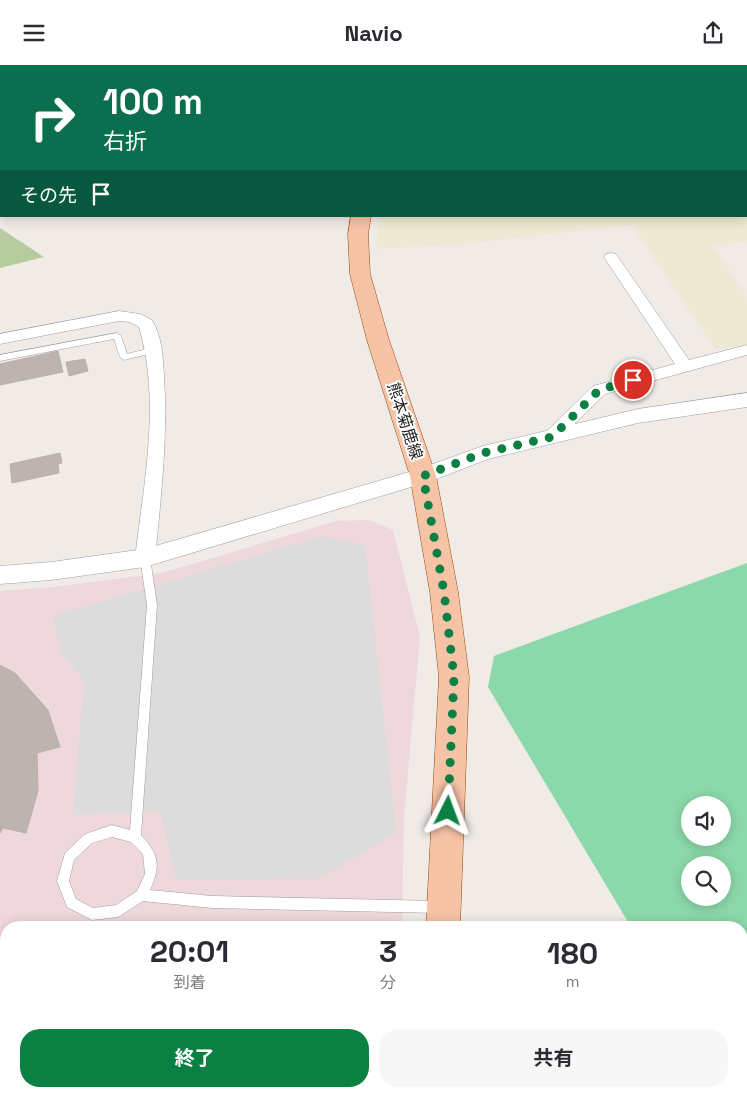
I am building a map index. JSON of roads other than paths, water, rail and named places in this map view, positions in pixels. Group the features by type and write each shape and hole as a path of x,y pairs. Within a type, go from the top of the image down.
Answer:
{"main road":[{"name":"熊本菊鹿線","path":"361,217 358,234 360,274 378,340 423,476 444,592 454,677 443,917"}],"street":[{"path":"611,257 685,367"},
{"path":"0,339 119,316 134,317 146,324 154,350 158,412 155,464 144,558"},
{"path":"552,437 599,390 747,350"},
{"path":"0,575 51,571 144,558 423,476 483,453 638,416 747,400"}],"lane":[{"path":"0,358 116,336 124,357 154,350"},
{"path":"136,837 152,605 144,558"},
{"path":"112,831 136,837 149,853 151,874 141,895 118,911 92,914 71,903 63,881 69,857 88,839 112,831"},
{"path":"141,895 212,902 443,917"}]}
